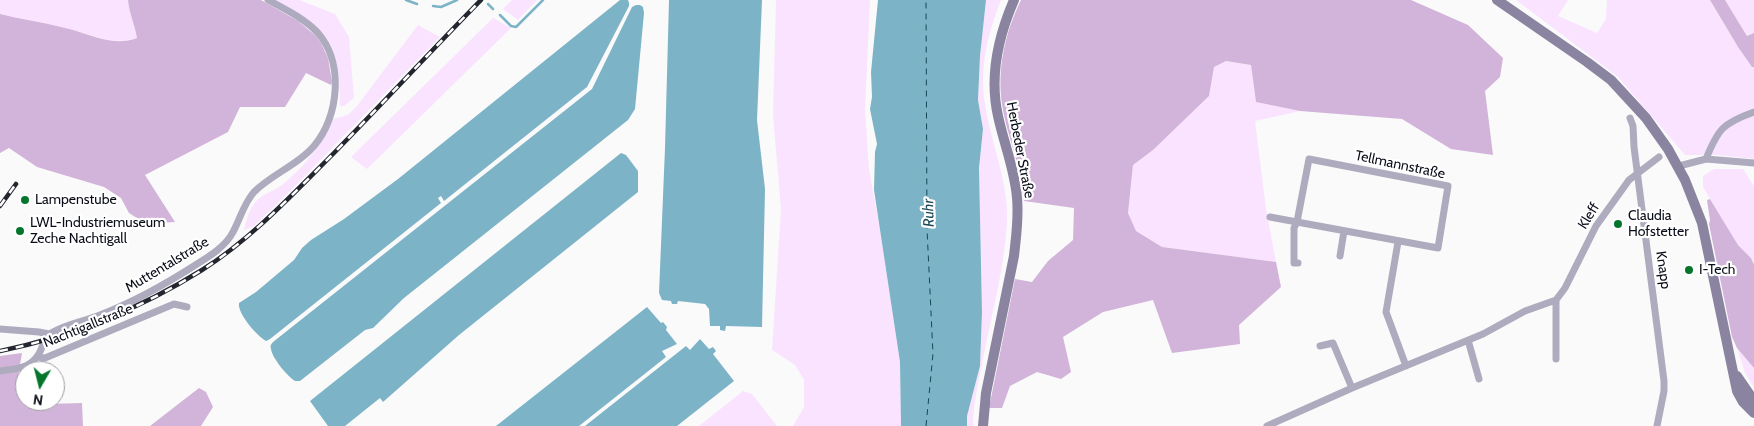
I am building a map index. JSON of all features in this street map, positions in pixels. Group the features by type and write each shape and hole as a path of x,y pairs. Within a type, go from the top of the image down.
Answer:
{"main road":[{"name":"Herbeder Straße","path":"983,426 986,393 1017,234 1018,199 1012,167 998,115 995,94 999,40 1014,0"},
{"path":"1497,0 1611,80 1646,118 1679,166 1702,222 1737,391 1754,413"},
{"path":"1732,366 1742,386 1754,401"}],"street":[{"name":"Muttentalstraße","path":"0,330 49,334 110,311 144,295 196,265 230,238 251,196 264,184 308,152 320,138 331,115 335,91 334,73 328,50 319,34 308,24 268,0"},
{"path":"1706,159 1720,129 1734,119 1754,112"},
{"name":"Knapp","path":"1630,118 1633,126 1634,147 1664,381 1664,391 1657,426"},
{"name":"Kleff","path":"1556,300 1565,288 1596,226 1629,180 1659,157"},
{"name":"Tellmannstraße","path":"1270,217 1297,222 1344,231 1398,242 1438,248 1448,186 1309,159 1297,222 1294,228 1294,263 1298,263"},
{"path":"1679,166 1706,159 1754,163"},
{"path":"1340,256 1344,231"},
{"path":"1398,242 1386,312 1406,366"},
{"path":"1267,426 1352,388 1483,334 1525,311 1556,300 1556,359"},
{"name":"Nachtigallstraße","path":"0,370 26,366 37,357 46,358 174,304 187,307"},
{"path":"37,357 43,341 49,334"},
{"path":"1468,340 1479,379"},
{"path":"1320,346 1333,343 1352,388"}],"shaded area":[{"path":"0,0 128,0 137,38 117,41 108,40 71,29 0,14"},
{"path":"128,0 261,0 298,21 316,36 328,58 331,85 306,73 285,107 240,107 228,132 145,175 175,222 156,223 140,220 129,213 121,198 104,187 37,167 9,148 0,153 0,14 71,29 108,40 127,41 137,38"},
{"path":"275,0 299,0 335,14 349,37 354,98 344,106 340,106 338,67 328,41 320,30 308,20"},
{"path":"512,0 537,0 518,20 503,9"},
{"path":"776,0 870,0 865,110 869,169 900,362 901,426 793,426 804,407 804,380 795,365 772,350 781,209 773,115"},
{"path":"986,0 1001,0 992,25 986,51 983,91 1005,193 1007,223 1000,274 976,392 973,426 967,426 967,416 980,366 982,312 979,168 983,129 978,100 980,56"},
{"path":"1021,0 1411,0 1468,25 1503,58 1500,77 1485,91 1493,155 1451,149 1402,119 1300,111 1256,102 1251,65 1226,61 1214,67 1209,96 1153,150 1133,165 1128,213 1136,231 1162,247 1276,262 1281,287 1239,325 1240,344 1172,353 1153,300 1103,312 1063,337 1071,372 1061,379 1037,372 1010,386 1002,408 989,408 1015,279 1032,282 1048,261 1073,240 1074,208 1024,201 1018,167 1003,112 1001,77 1004,51 1015,12"},
{"path":"1516,0 1568,0 1558,16 1597,33 1606,19 1607,0 1710,0 1738,47 1752,67 1754,67 1754,159 1717,155 1685,155 1618,77"},
{"path":"1710,0 1725,0 1747,36 1754,33 1754,67 1752,67 1738,47"},
{"path":"1725,0 1754,0 1754,33 1747,36"},
{"path":"493,18 511,28 367,169 351,157"},
{"path":"418,25 440,37 297,184 254,226 244,230 254,204 261,197 282,185 305,163 324,137 333,119 348,115 357,106"},
{"path":"1226,61 1251,65 1256,102 1300,111 1255,121 1266,209 1276,262 1162,247 1136,231 1128,213 1133,165 1153,150 1209,96 1214,67"},
{"path":"1714,169 1743,169 1754,186 1754,265 1751,258 1738,245 1703,187 1703,176"},
{"path":"1710,199 1738,245 1751,258 1754,265 1754,368 1737,348 1732,337 1709,224 1707,200"},
{"path":"1737,348 1754,368 1754,388 1745,373"},
{"path":"22,353 20,361 15,361 15,411 65,411 65,403 82,403 83,426 0,426 0,356"},
{"path":"199,388 206,392 213,407 201,426 150,426"},
{"path":"743,391 752,394 777,426 699,426"}],"water":[{"path":"620,0 628,0 629,6 587,87 444,201 441,196 438,198 441,203 270,339 266,341 253,329 244,318 239,303 256,292 294,260 302,248 311,240 344,219 398,179"},
{"path":"669,0 762,0 757,120 765,189 762,327 726,326 725,331 720,330 720,326 710,326 709,309 705,304 678,301 677,304 672,304 671,301 662,300 659,293"},
{"name":"Ruhr","path":"878,0 986,0 980,56 978,100 983,129 979,168 982,312 980,366 967,416 967,426 901,426 900,362 874,190 877,144 870,109 872,97 871,72"},
{"path":"636,5 643,7 644,13 635,109 628,120 404,298 373,328 365,330 300,381 295,381 288,376 272,353 271,346 273,342 592,89 632,7"},
{"path":"621,153 626,155 638,171 638,192 459,335 383,402 380,398 345,426 328,426 310,401"},
{"path":"647,307 661,323 663,322 667,327 666,330 677,344 662,351 666,357 579,426 496,426"},
{"path":"700,339 709,349 713,347 716,351 713,354 734,381 677,426 585,426 686,346 690,350"}],"waterway":[{"path":"406,0 417,4"},
{"path":"433,6 441,7 457,0"},
{"path":"500,15 511,26 516,27 543,0"},
{"path":"488,4 493,9"}],"ferry route":[{"path":"926,0 927,229 933,354 926,426"}],"railway":[{"path":"0,351 54,338 105,320 154,297 220,258 254,231 286,201 481,0"},
{"path":"0,206 16,184"}],"place":[{"name":"Lampenstube","path":"25,200"},
{"name":"Claudia Hofstetter","path":"1618,224"},
{"name":"LWL-Industriemuseum Zeche Nachtigall","path":"20,231"},
{"name":"I-Tech","path":"1689,270"}]}
